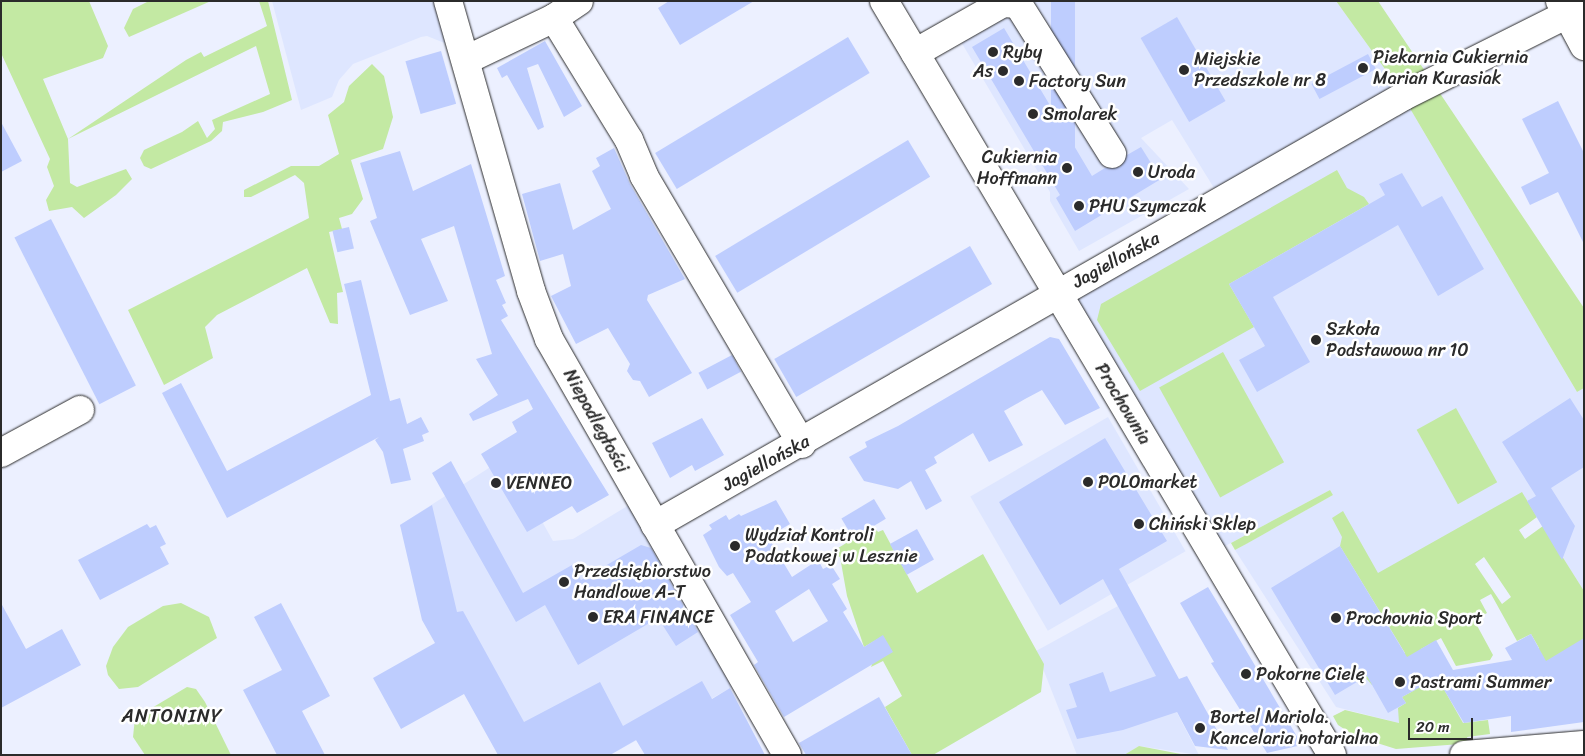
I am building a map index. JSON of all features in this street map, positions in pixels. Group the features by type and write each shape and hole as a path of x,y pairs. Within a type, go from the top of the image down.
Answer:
{"street":[{"name":"Niepodległości","path":"448,1 531,291 549,339 787,755"},
{"path":"466,60 554,18 579,1"},
{"name":"Prochownia","path":"884,1 1332,755"},
{"path":"915,52 1002,3 1018,4 1112,154"},
{"path":"1571,7 1584,46"},
{"name":"Jagiellońska","path":"655,525 802,444 1057,293 1404,96 1571,7"},
{"path":"554,18 629,140 644,176 802,444"},
{"path":"1,453 80,410"},
{"path":"1464,755 1584,745"}],"shaded area":[{"path":"272,1 449,1 447,44 427,36 421,37 353,64 339,80 332,97 301,110"},
{"path":"1031,1 1336,1 1395,83 1577,392 1584,388 1584,591 1521,493 1416,641 1464,723 1399,723 1336,707 1235,550 1333,495 1330,490 1212,553 1057,293 1222,201 1172,120 1141,138 1189,189 1079,251 1050,201 1050,192 954,30"},
{"path":"1108,417 1186,551 1048,631 970,496"},
{"path":"506,457 553,541 573,539 629,505 734,686 610,755 498,755 400,525"},
{"path":"1118,606 1199,755 1139,746 1124,755 1077,755 1036,651"}],"green space":[{"path":"1,1 89,1 108,46 103,58 43,79 68,139 70,183 77,187 126,169 132,179 116,195 84,218 72,207 49,211 46,200 54,186 47,167 50,159 1,53"},
{"path":"149,1 211,1 129,37 124,28 133,9"},
{"path":"259,1 268,1 292,100 263,112 223,122 222,131 211,141 151,169 144,166 140,158 144,150 182,132 198,121 207,138 215,129 212,120 270,94 256,46 68,139 186,60 201,52 204,57 267,26"},
{"path":"1336,1 1378,1 1584,308 1584,388 1577,392 1395,83"},
{"path":"372,64 384,76 393,117 383,149 351,160 363,199 352,214 339,218 342,229 329,232 343,292 337,293 338,324 330,323 307,268 217,315 205,327 213,358 164,385 128,310 309,218 304,183 295,175 251,197 244,197 244,190 291,166 319,166 339,154 328,115 344,102 349,86"},
{"path":"1337,170 1347,188 1364,197 1369,204 1229,284 1254,327 1140,391 1097,320 1101,304"},
{"path":"1223,352 1284,462 1220,498 1159,387"},
{"path":"1456,408 1497,482 1458,504 1417,430"},
{"path":"1330,490 1333,495 1235,550 1231,543"},
{"path":"1522,492 1537,517 1519,530 1525,539 1543,526 1584,591 1584,639 1534,672 1539,648 1531,634 1517,641 1491,594 1480,600 1487,613 1474,620 1493,655 1490,660 1456,666 1441,638 1421,649 1463,723 1488,720 1490,734 1467,737 1468,740 1460,744 1396,749 1355,736 1338,725 1333,716 1345,710 1399,723 1398,708 1406,703 1402,697 1415,690 1408,677 1372,685 1365,677 1405,653 1340,546 1342,537 1332,518 1343,511 1378,573","holes":["1484,557 1511,597 1502,604 1475,564"]},
{"path":"874,526 878,532 883,530 917,593 983,554 1044,664 1041,692 933,755 912,755 885,707 902,696 883,661 871,667 883,636 864,647 847,596 840,557 830,553"},
{"path":"181,603 209,617 217,638 138,687 119,689 108,675 106,666 113,647 128,627 163,606"},
{"path":"187,687 196,689 205,702 231,755 145,755 133,737 135,718"},
{"path":"1139,746 1186,755 1124,755"}],"building":[{"path":"669,1 754,1 680,45 658,8"},
{"path":"1051,1 1075,1 1075,161 1051,161"},
{"name":"Miejskie Przedszkole nr 8","path":"1177,17 1226,101 1189,122 1141,38"},
{"path":"1004,28 1092,176 1105,168 1120,167 1127,155 1141,147 1161,179 1075,231 1056,198 1060,195 972,47"},
{"path":"848,37 870,73 677,189 655,153"},
{"path":"545,41 582,106 564,117 538,64 527,68 544,127 538,130 507,75 502,78 497,68"},
{"path":"441,51 456,104 421,114 405,61"},
{"path":"1368,54 1376,69 1319,99 1311,84"},
{"path":"1558,101 1584,153 1584,244 1558,192 1530,205 1521,187 1549,173 1522,119"},
{"path":"1,122 22,161 1,172"},
{"path":"908,140 930,177 737,293 715,256"},
{"path":"614,148 630,184 685,279 648,295 647,300 692,373 649,397 640,381 633,380 627,371 630,364 608,328 576,344 551,296 571,286 563,254 540,261 522,194 560,183 573,230 611,209 592,171 600,166 596,158"},
{"path":"400,151 413,191 471,164 505,276 496,280 506,303 502,305 508,316 501,320 609,495 577,513 572,506 527,532 481,454 517,432 512,422 533,409 528,399 473,421 469,414 498,395 476,359 492,354 454,226 421,239 448,301 410,315 370,221 377,218 360,163"},
{"path":"1402,173 1422,207 1442,196 1484,269 1438,296 1398,225 1273,297 1310,362 1257,392 1239,360 1265,346 1229,284 1385,195 1379,184"},
{"path":"51,219 136,386 99,404 14,238"},
{"path":"349,227 354,248 337,252 332,231"},
{"path":"970,246 992,284 796,397 774,359"},
{"path":"361,280 390,401 400,398 407,424 421,417 429,432 422,435 424,441 403,449 411,480 391,484 383,452 375,440 379,437 227,518 162,393 181,383 227,471 371,395 344,284"},
{"path":"1050,337 1059,339 1100,408 1065,425 1042,390 1004,411 1023,445 989,462 973,433 934,457 937,463 925,470 942,501 926,510 911,481 898,489 864,481 849,457 867,447 865,442 898,426"},
{"path":"732,355 741,372 707,390 698,373"},
{"path":"1570,398 1584,420 1584,467 1551,488 1575,526 1562,560 1527,501 1536,496 1502,442"},
{"path":"702,418 724,455 695,471 692,465 670,478 652,443"},
{"path":"1105,438 1167,541 1119,569 1179,679 1187,676 1228,750 1195,746 1177,712 1123,730 1077,739 1066,710 1077,707 1069,684 1103,672 1110,692 1156,676 1103,579 1060,605 999,502"},
{"path":"451,461 523,593 572,565 581,580 641,545 651,548 698,632 676,646 658,618 578,665 545,605 516,622 432,473"},
{"path":"874,499 886,519 853,538 841,519"},
{"path":"776,500 790,524 768,537 792,577 818,560 823,569 831,565 840,579 832,584 847,609 843,612 864,647 883,635 893,652 784,717 754,665 758,662 730,615 751,602 733,573 727,576 719,567 703,535 712,529 709,525 726,515 729,520 739,514 741,516","holes":["809,589 828,621 793,642 775,611"]},
{"path":"432,505 457,612 463,611 524,722 600,682 623,726 702,681 712,699 730,688 765,755 645,755 636,740 610,755 498,755 464,694 401,729 373,678 435,643 422,620 400,525"},
{"path":"147,524 150,528 156,525 166,544 160,547 169,564 100,600 78,560"},
{"path":"917,529 934,560 907,575 890,544"},
{"path":"1340,546 1407,657 1436,640 1453,670 1512,660 1505,648 1531,634 1546,661 1584,638 1584,722 1511,732 1511,716 1464,723 1437,678 1402,697 1406,703 1388,713 1367,676 1335,695 1271,588"},
{"path":"1208,587 1302,745 1267,753 1211,663 1214,662 1180,603"},
{"path":"1,603 26,649 62,629 81,665 1,708"},
{"path":"281,603 330,696 302,711 325,755 277,755 243,690 282,670 254,617"},
{"path":"879,697 912,755 806,755 799,743"}],"place":[{"name":"Ryby","path":"993,52"},
{"name":"Piekarnia Cukiernia Marian Kurasiak","path":"1363,68"},
{"name":"Miejskie Przedszkole nr 8","path":"1184,70"},
{"name":"As","path":"1003,71"},
{"name":"Factory Sun","path":"1019,81"},
{"name":"Smolarek","path":"1033,114"},
{"name":"Cukiernia Hoffmann","path":"1067,168"},
{"name":"Uroda","path":"1138,172"},
{"name":"PHU Szymczak","path":"1079,206"},
{"name":"Szkoła Podstawowa nr 10","path":"1316,340"},
{"name":"POLOmarket","path":"1088,482"},
{"name":"VENNEO","path":"496,483"},
{"name":"Chiński Sklep","path":"1139,524"},
{"name":"Wydział Kontroli Podatkowej w Lesznie","path":"735,546"},
{"name":"Przedsiębiorstwo Handlowe A-T","path":"564,582"},
{"name":"ERA FINANCE","path":"593,617"},
{"name":"Prochovnia Sport","path":"1336,618"},
{"name":"Pokorne Cielę","path":"1246,674"},
{"name":"Pastrami Summer","path":"1400,682"},
{"name":"Bortel Mariola. Kancelaria notarialna","path":"1200,728"}],"district":[{"name":"ANTONINY","path":"172,716"}]}
